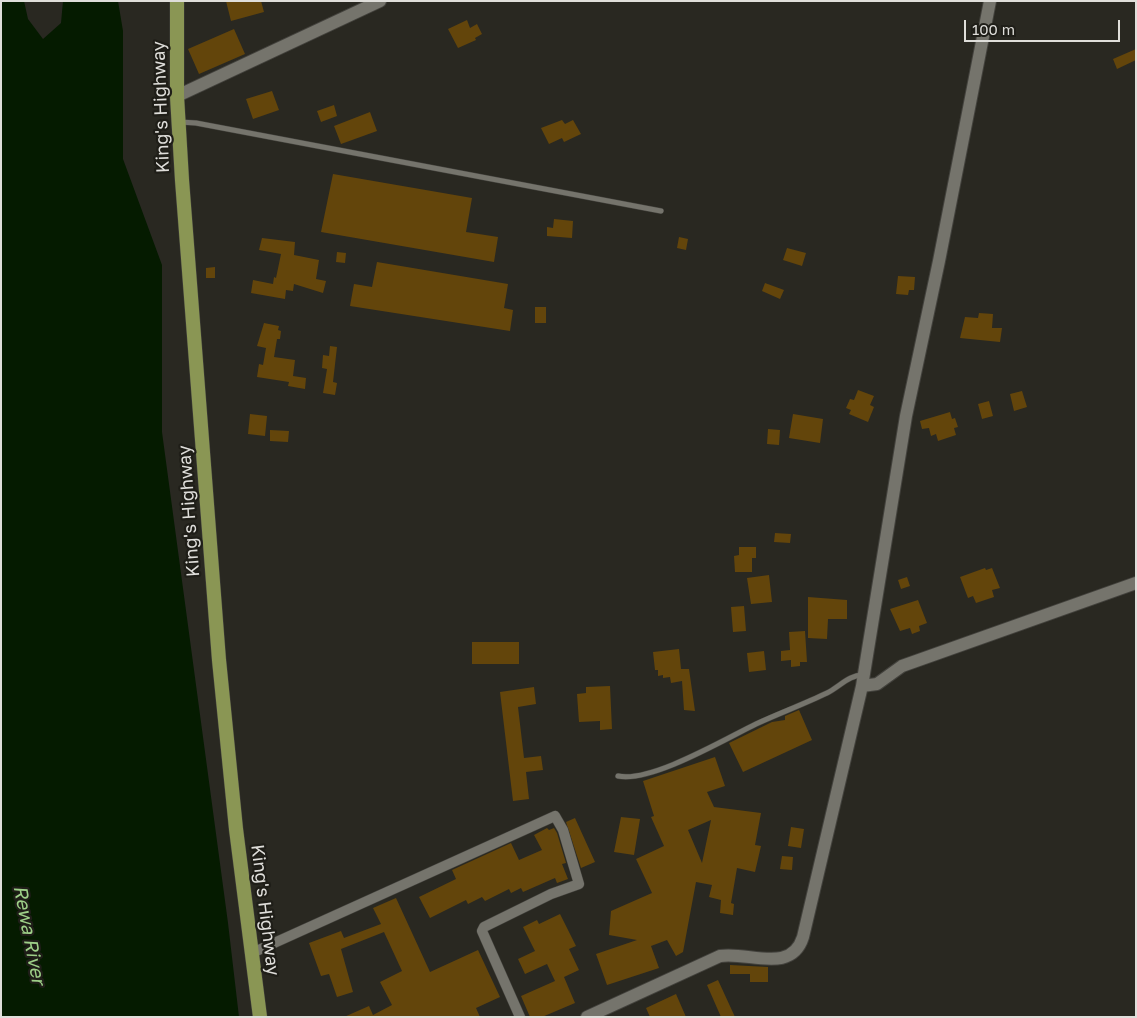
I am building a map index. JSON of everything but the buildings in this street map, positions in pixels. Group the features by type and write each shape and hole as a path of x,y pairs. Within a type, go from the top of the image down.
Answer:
{"highway":[{"name":"King's Highway","path":"177,1 178,122 219,660 236,829 260,1017"}],"street":[{"path":"177,96 380,1"},
{"path":"592,1016 720,956 731,954 763,959 789,957 796,951 804,937 863,681 906,416 939,261 990,1"},
{"path":"863,681 877,684 902,666 1136,583"},
{"path":"252,953 555,816 563,830 579,884 551,894 484,927 482,931 520,1017"}],"lane":[{"path":"178,122 196,123 661,211"},
{"path":"618,776 629,778 642,776 706,750 829,692 851,677 863,681"}],"water":[{"name":"Rewa River","path":"1,1 24,1 28,19 43,39 61,23 63,1 118,1 123,31 123,159 162,265 162,432 239,1017 1,1017"}]}
